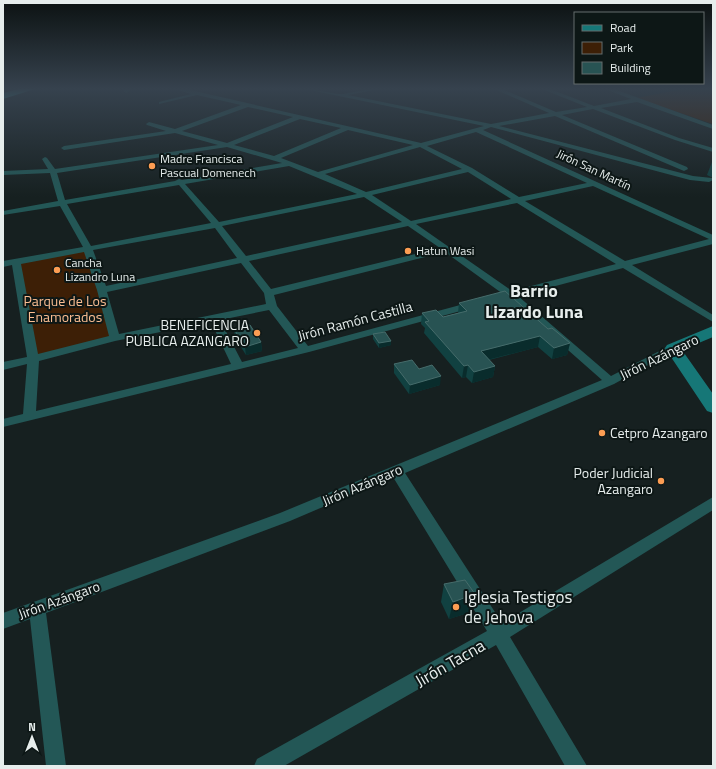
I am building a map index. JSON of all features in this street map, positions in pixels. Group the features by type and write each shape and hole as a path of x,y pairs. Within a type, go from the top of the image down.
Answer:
{"street":[{"path":"152,125 275,158 318,174 367,195 409,225 447,249 511,295 610,381"},
{"path":"64,148 176,131 193,125"},
{"path":"3,173 53,171 228,145 279,125"},
{"path":"333,125 421,146 469,170 713,319"},
{"name":"Jirón San Martín","path":"466,125 596,183 713,238"},
{"path":"318,174 493,125 711,181"},
{"path":"580,125 696,177 713,171"},
{"path":"641,125 713,150"},
{"path":"275,158 347,128"},
{"path":"45,159 53,171 62,203 87,247 102,290 115,338"},
{"path":"3,213 179,181 289,163"},
{"path":"3,264 87,247 217,225 367,195 469,170"},
{"path":"179,181 217,225 243,261 269,293 272,306 305,350"},
{"path":"102,290 243,261 596,183"},
{"name":"Jirón Ramón Castilla","path":"3,423 305,350 713,241"},
{"path":"269,293 447,249"},
{"path":"16,261 33,360 29,416"},
{"path":"3,366 33,360 115,338 272,306"},
{"path":"214,318 238,366"},
{"name":"Jirón Azángaro","path":"3,621 285,517 610,381 673,348 713,331"},
{"path":"673,348 713,407"},
{"path":"396,470 499,634 577,766"},
{"name":"Jirón Tacna","path":"264,766 499,634 713,503"},
{"path":"37,608 56,766"}],"green space":[{"name":"Parque de Los Enamorados","path":"87,247 115,338 33,358 19,262"}],"building":[{"path":"505,291 548,329 552,328 570,343 554,348 540,336 481,351 495,366 474,372 468,365 464,366 425,322 429,321 422,313 436,310 443,317 467,311 459,303"},
{"path":"250,325 261,342 245,347 234,329"},
{"path":"385,332 391,341 379,343 373,334"},
{"path":"412,360 419,369 432,365 441,376 410,385 394,364"},
{"path":"465,580 475,594 453,602 444,584"}],"place":[{"name":"Madre Francisca Pascual Domenech","path":"152,166"},
{"name":"Hatun Wasi","path":"408,251"},
{"name":"Cancha Lizandro Luna","path":"57,270"},
{"name":"BENEFICENCIA PUBLICA AZANGARO","path":"257,333"},
{"name":"Cetpro Azangaro","path":"602,433"},
{"name":"Poder Judicial Azangaro","path":"661,481"},
{"name":"Iglesia Testigos de Jehova","path":"456,607"}],"district":[{"name":"Barrio Lizardo Luna","path":"534,301"}]}
